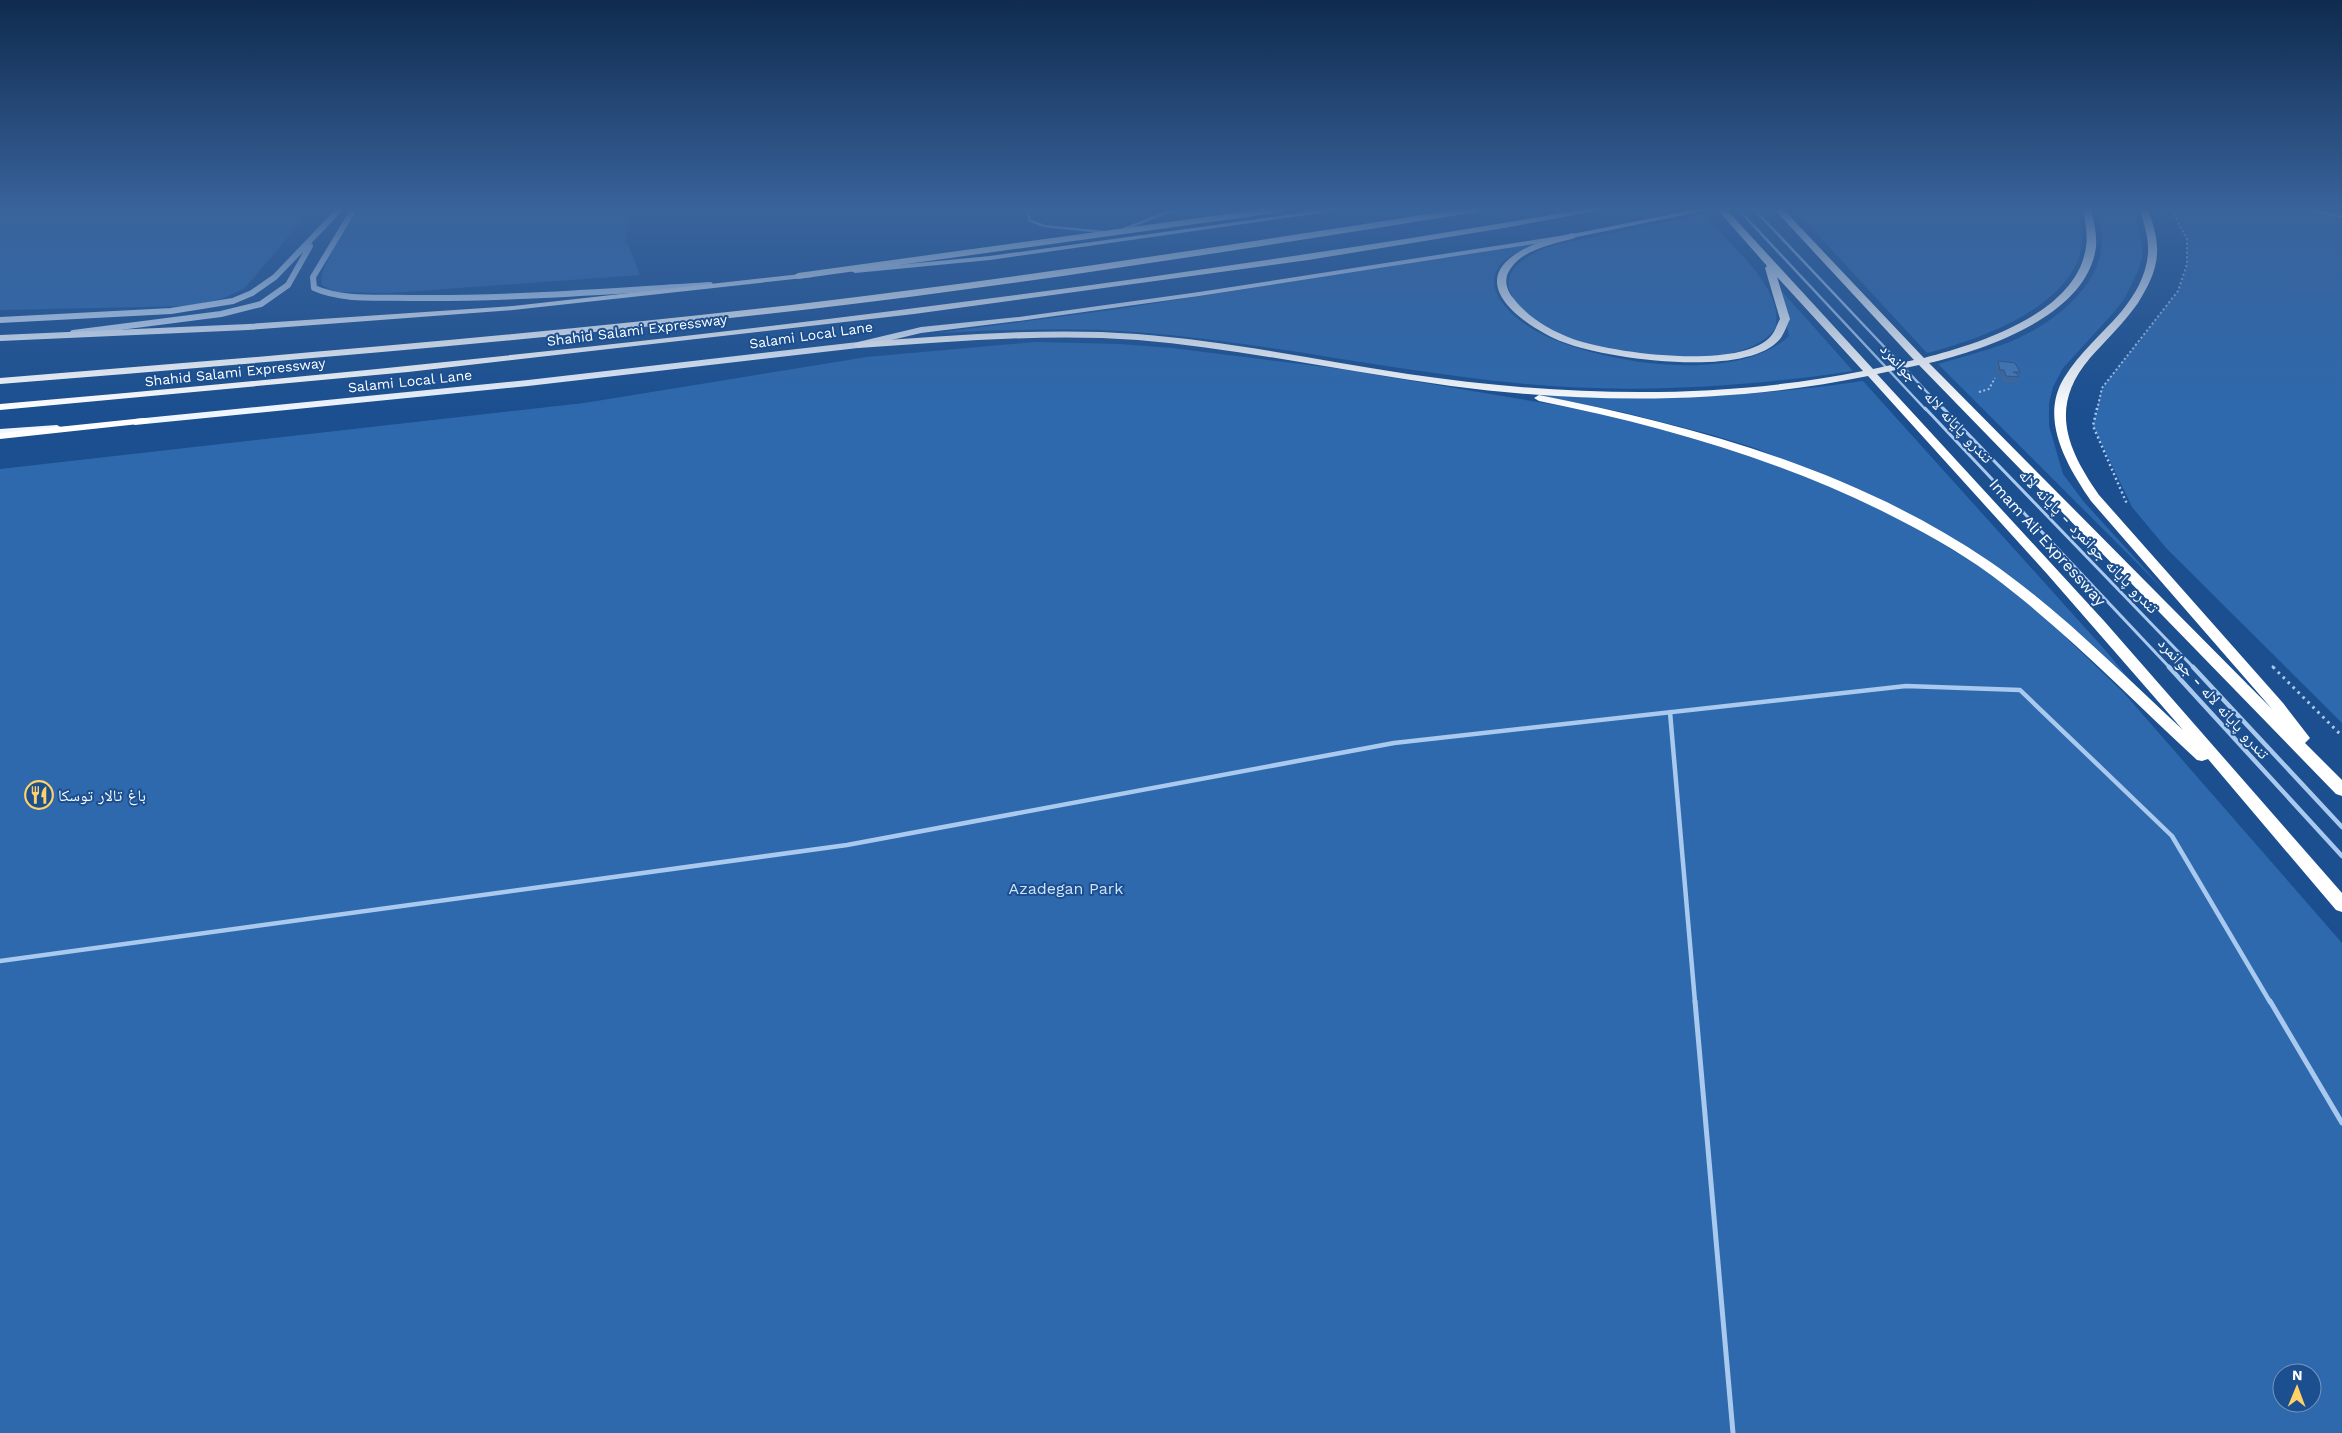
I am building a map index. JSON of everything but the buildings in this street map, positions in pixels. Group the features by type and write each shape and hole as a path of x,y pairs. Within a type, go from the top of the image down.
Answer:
{"highway":[{"name":"Shahid Salami Expressway","path":"0,381 352,352 927,291 1035,276"},
{"name":"Shahid Salami Expressway","path":"0,407 529,357 1017,298 1173,276"},
{"path":"1502,276 1500,284 1504,294 1518,312 1547,331 1578,344 1641,358 1667,360 1715,358 1756,349 1769,342 1784,326 1786,319 1772,276"},
{"name":"Imam Ali Expressway","path":"1779,276 1883,385 2101,626 2249,800 2342,904"},
{"name":"Imam Ali Expressway","path":"1841,276 1940,381 2342,789"},
{"path":"1498,388 1650,394 1737,391 1850,378 1940,357 2011,332 2039,317 2063,298 2081,276"},
{"path":"2147,276 2136,300 2077,366 2068,381 2062,396 2060,414 2068,453 2077,473 2095,498 2278,707 2342,789"},
{"path":"858,345 995,334 1135,336 1183,341 1498,388 1663,424 1735,444 1830,481 1932,532 1996,572 2060,625 2249,800"},
{"path":"0,436 144,421"}],"main road":[{"path":"0,320 147,313 228,303 243,298 262,286 273,276"},
{"path":"59,334 221,314 261,304 288,285 293,276"},
{"path":"314,276 314,288 330,295 389,298 483,297 734,284"},
{"path":"0,338 248,327 513,308 798,276"},
{"name":"Salami Local Lane","path":"0,432 144,421 528,384 858,345 921,330 1019,319 1316,276"}],"lane":[{"name":"تندرو پایانه لاله - جوانمرد","path":"1800,276 2102,594 2342,856"},
{"name":"تندرو پایانه جوانمرد - پایانه لاله","path":"1817,276 1890,354 2139,609 2342,827"},
{"path":"0,961 846,845 1394,742 1906,686 2020,690 2172,836 2342,1123"},
{"path":"1670,712 1733,1433"}],"path":[{"path":"2130,510 2093,426 2102,388 2178,292 2183,276"},
{"path":"1971,392 1989,389 1995,378"},
{"path":"2268,662 2342,736"}],"green space":[{"path":"0,276 255,276 244,289 221,299 188,306 0,310"},
{"path":"628,276 390,293 336,292 322,285 322,277"},
{"path":"1327,276 1495,276 1494,284 1497,295 1513,315 1542,334 1567,345 1632,361 1668,365 1704,365 1737,361 1766,351 1789,336 1779,288 1853,371 1731,385 1649,388 1567,387 1477,379 1234,343 1136,332 1061,329 937,333 1118,309"},
{"path":"1510,276 1759,276 1772,298 1776,314 1775,329 1758,343 1735,352 1708,357 1678,358 1620,351 1573,339 1542,324 1516,303 1509,291"},
{"path":"1856,276 2068,276 2059,288 2037,307 2010,323 1981,336 1927,353"},
{"path":"2092,276 2136,276 2125,298 2063,368 2053,387 2049,404 2049,426 2063,474 2084,502 2165,591 1938,364 2007,343 2027,334 2065,308 2081,292"},
{"path":"2184,276 2342,276 2342,723 2167,549 2132,507 2093,426 2102,388 2178,291"},
{"name":"Azadegan Park","path":"1035,342 1120,344 1172,348 1341,369 1597,412 1764,455 1914,526 1980,567 2034,607 2124,693 2342,943 2342,1433 0,1433 0,469 584,403 867,357"},
{"path":"1863,381 2106,651 2151,706 2009,577 1848,486 1755,448 1709,434 1622,412 1531,394 1615,398 1698,397 1822,387"}],"place":[{"name":"باغ تالار توسکا","path":"39,795"}]}
